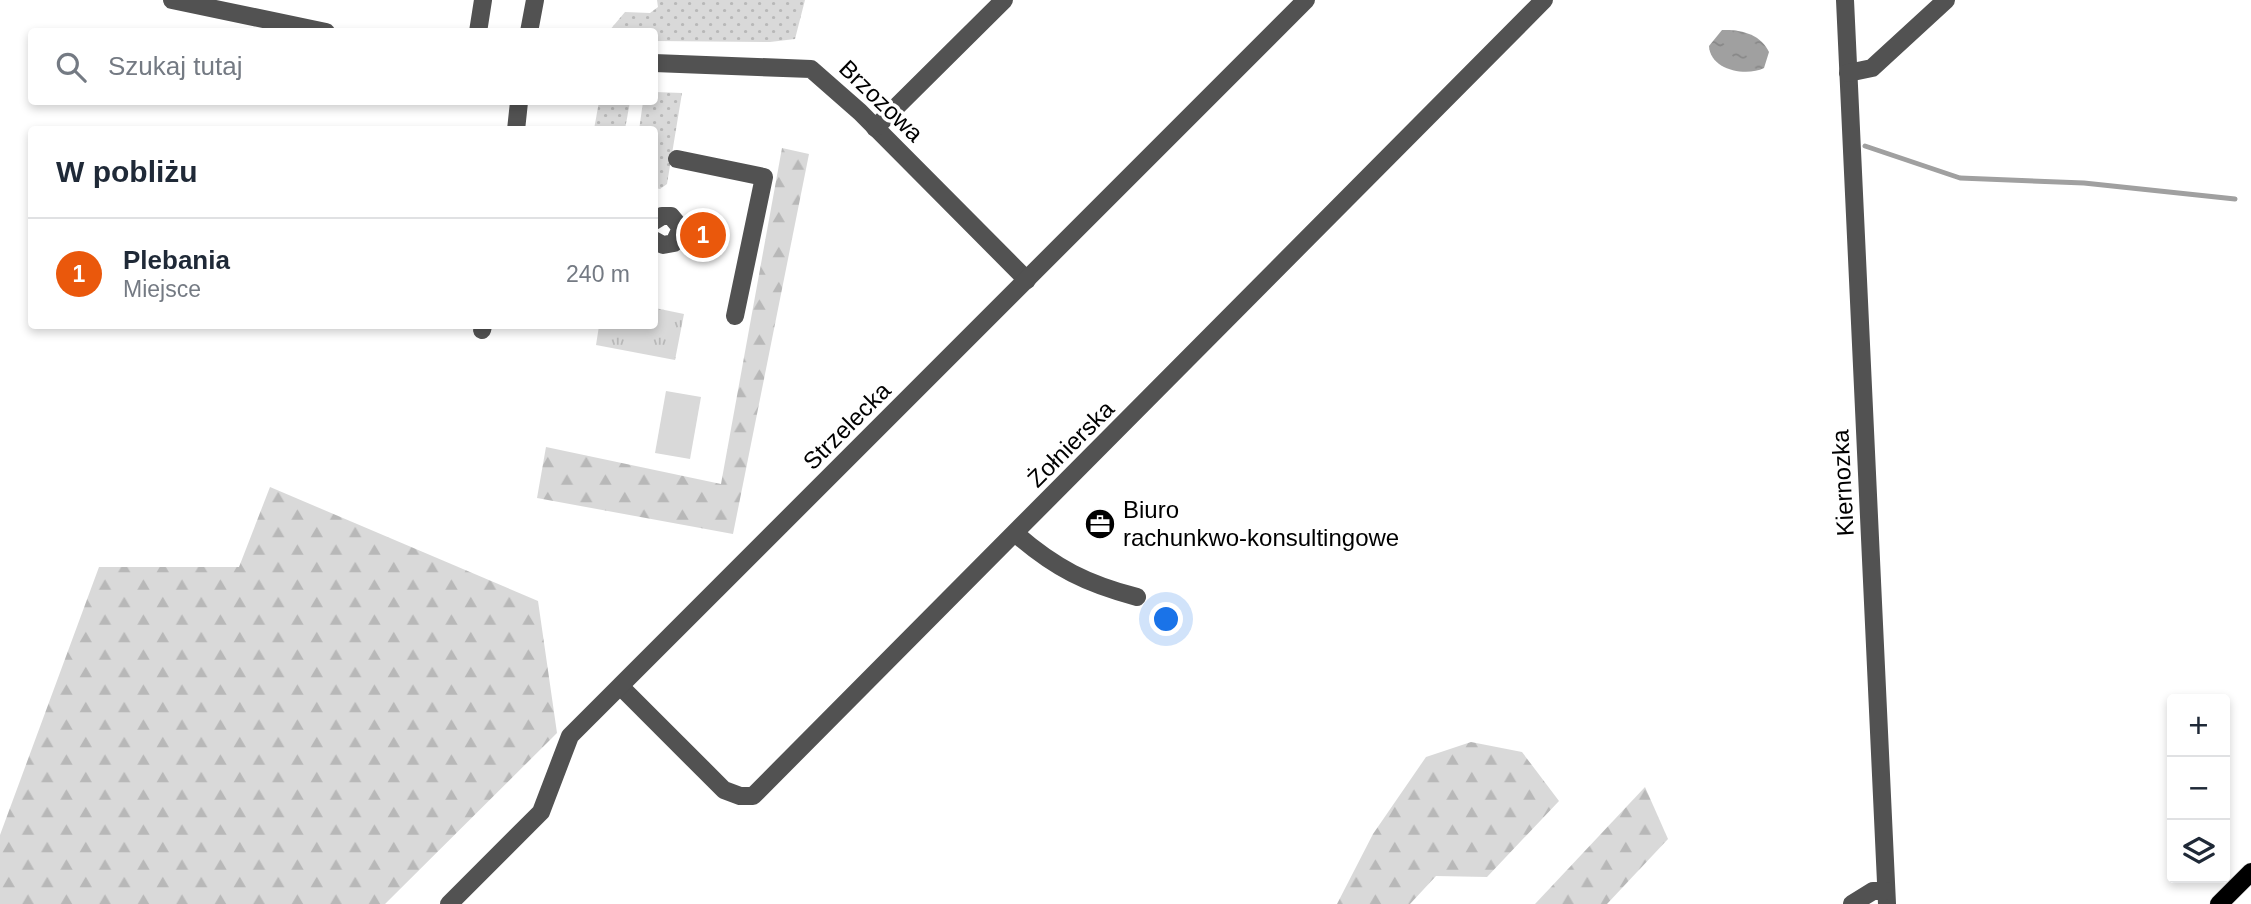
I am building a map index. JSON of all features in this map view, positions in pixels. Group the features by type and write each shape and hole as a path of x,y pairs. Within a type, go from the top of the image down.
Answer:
{"main road":[{"path":"2219,904 2251,872"}],"street":[{"path":"172,0 204,2 310,28"},
{"path":"479,28 484,0"},
{"path":"530,28 535,0"},
{"path":"875,128 1004,0"},
{"name":"Strzelecka","path":"449,904 541,812 570,736 1306,0"},
{"name":"Żołnierska","path":"621,687 724,790 740,796 753,796 1544,0"},
{"name":"Kiernozka","path":"1845,0 1887,897 1873,891 1853,904"},
{"path":"1849,73 1872,68 1946,0"},
{"name":"Brzozowa","path":"658,63 811,69 831,83 1027,280"},
{"path":"516,126 519,105"},
{"path":"677,159 764,177 735,316"},
{"path":"658,218 671,216 681,228 674,243 663,245 658,242"},
{"path":"1016,534 1050,563 1093,585 1136,597"}],"green space":[{"path":"657,0 805,0 795,39 770,42 658,41 658,28 612,28 625,12 650,13 658,7"},
{"path":"658,92 682,93 667,184 660,189 658,126 640,126 643,105 658,105"},
{"path":"598,105 629,105 626,126 595,126"},
{"path":"782,148 809,154 733,534 537,498 546,447 721,484"},
{"path":"658,309 684,314 675,360 596,345 599,329 658,329"},
{"path":"666,391 701,397 690,459 655,453"},
{"path":"270,487 538,601 557,733 385,904 0,904 0,835 99,567 239,567"},
{"path":"1471,742 1522,752 1559,801 1487,877 1436,876 1410,904 1337,904 1373,834 1426,757"},
{"path":"1645,787 1668,839 1607,904 1535,904"}],"water":[{"path":"1722,30 1736,30 1761,41 1769,52 1764,68 1757,71 1739,71 1715,61 1709,46"}],"waterway":[{"path":"1865,146 1960,178 2084,183 2235,199"}],"place":[{"name":"Plebania","path":"703,235"},
{"name":"Biuro rachunkwo-konsultingowe","path":"1100,524"}]}
